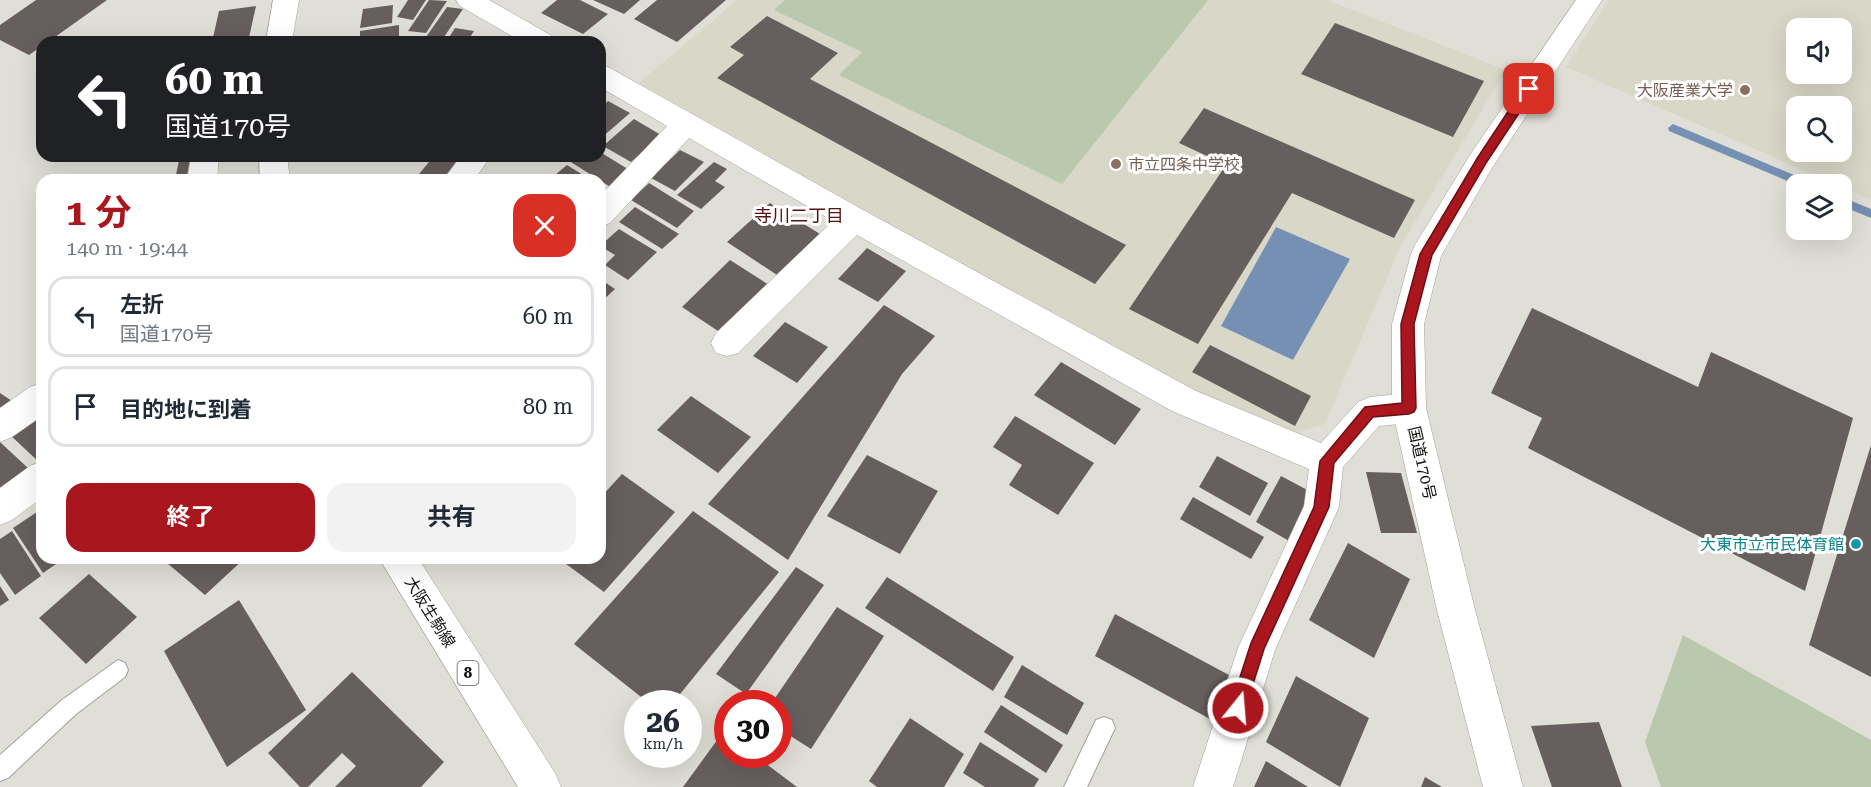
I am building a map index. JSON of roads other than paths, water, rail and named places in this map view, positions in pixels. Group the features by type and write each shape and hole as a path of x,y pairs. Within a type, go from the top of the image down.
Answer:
{"main road":[{"path":"280,36 286,0"},
{"path":"468,0 532,36"},
{"name":"国道170号","path":"1503,787 1456,610 1409,408 1408,324 1426,254 1482,160 1589,0"},
{"path":"606,78 854,219 1184,400 1327,461"},
{"path":"606,209 685,124"},
{"path":"463,174 472,162"},
{"path":"727,344 854,219"},
{"path":"0,427 36,401"},
{"path":"1213,787 1257,648 1321,507 1327,461 1370,412 1409,408"},
{"path":"0,509 36,482"},
{"name":"大阪生駒線","path":"401,564 541,787"}],"lane":[{"path":"0,770 69,707 118,670"},
{"path":"1075,787 1104,728"}],"water":[{"path":"1276,227 1350,259 1293,360 1221,326"}],"waterway":[{"path":"1673,128 1786,176"},
{"path":"1852,205 1871,214"}],"place":[{"name":"大阪産業大学","path":"1745,90"},
{"name":"市立四条中学校","path":"1116,164"},
{"name":"大東市立市民体育館","path":"1856,544"}],"district":[{"name":"寺川二丁目","path":"799,215"}]}
